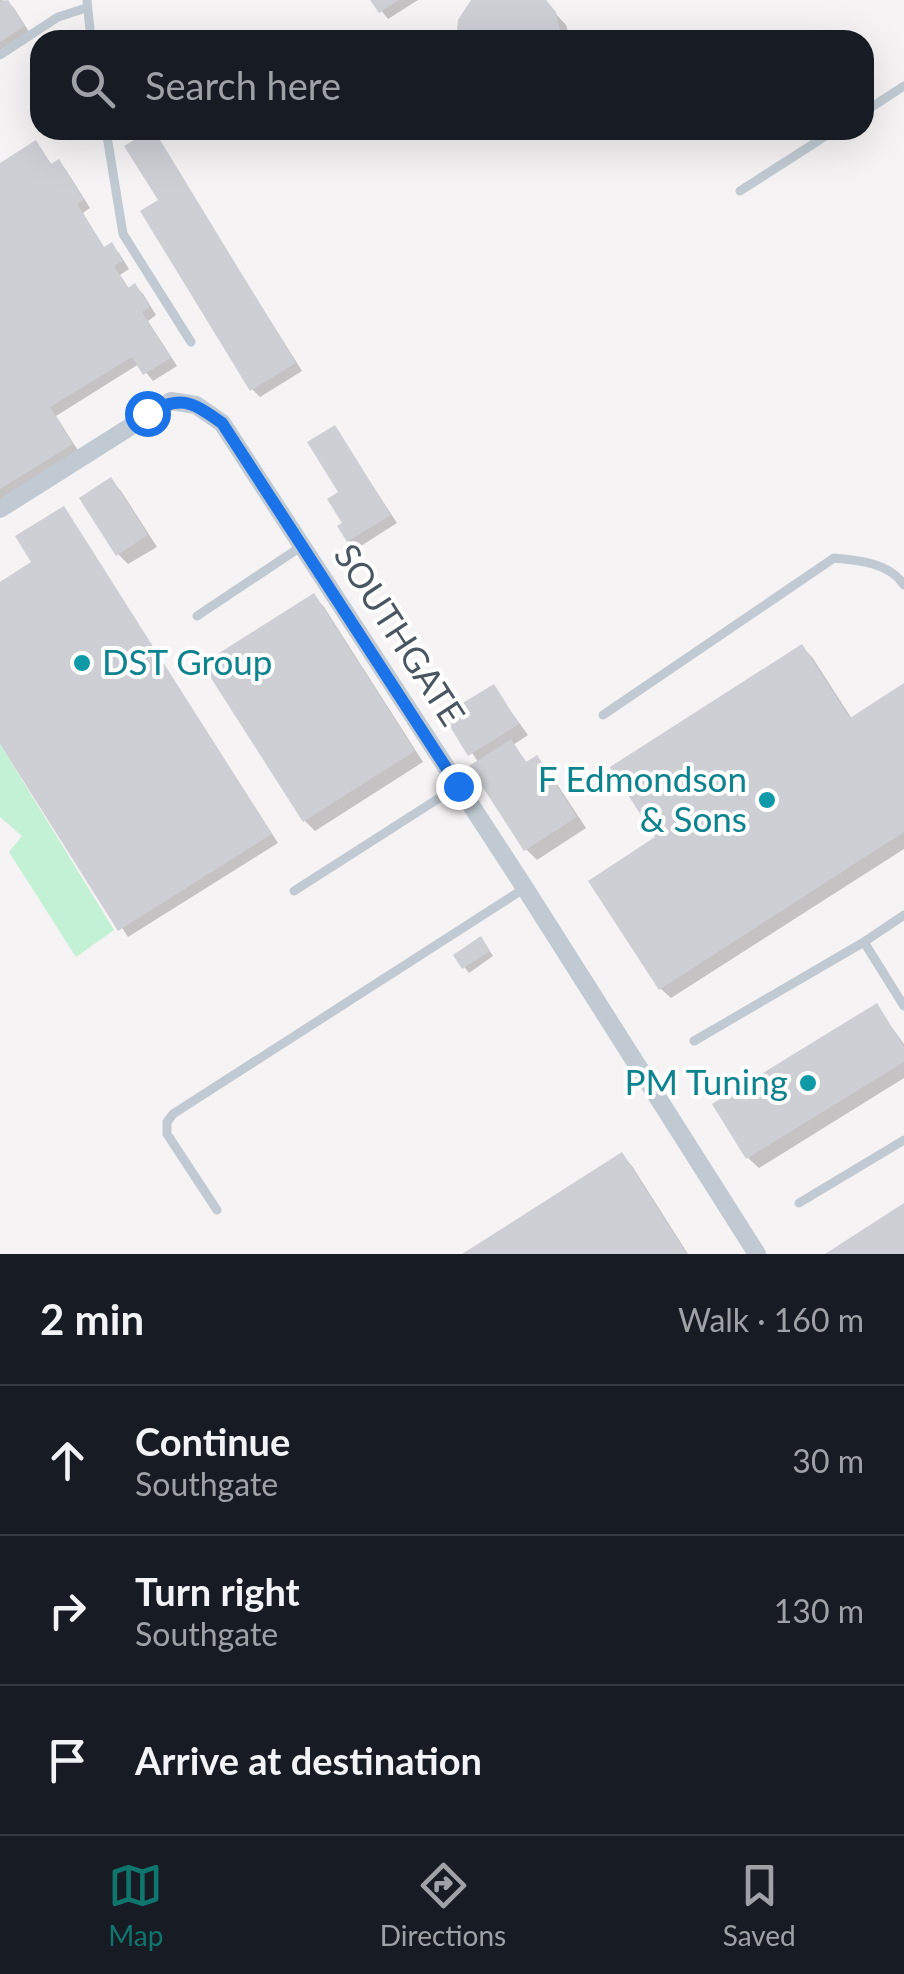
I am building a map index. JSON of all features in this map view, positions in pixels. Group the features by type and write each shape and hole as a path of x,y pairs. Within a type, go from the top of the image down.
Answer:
{"street":[{"name":"SOUTHGATE","path":"0,508 171,401 196,405 222,423 525,888 756,1254"}],"lane":[{"path":"38,30 86,4 90,30"},
{"path":"0,55 30,35"},
{"path":"874,106 904,86"},
{"path":"108,140 123,234 192,342"},
{"path":"740,191 819,140"},
{"path":"198,616 302,546"},
{"path":"603,715 834,558 866,561 898,576 904,585"},
{"path":"294,891 458,786"},
{"path":"218,1210 167,1134 167,1122 173,1114 525,888"},
{"path":"694,1041 904,915"},
{"path":"864,942 904,1006"},
{"path":"800,1203 904,1140"}],"green space":[{"path":"0,744 114,930 76,957 9,852 22,836 0,817"}],"building":[{"path":"8,0 25,26 0,42 0,2"},
{"path":"370,0 399,0 379,13"},
{"path":"471,0 546,0 556,12 560,30 457,30 458,20"},
{"path":"36,140 51,164 59,159 84,200 77,204 104,247 112,242 123,261 114,266 128,288 135,283 150,307 142,312 171,358 143,375 132,357 50,407 73,444 0,489 0,163"},
{"path":"134,140 160,140 296,363 250,391 140,211 158,200 124,146"},
{"path":"335,425 391,515 347,542 337,526 342,523 327,499 338,492 307,442"},
{"path":"111,477 148,535 116,556 79,498"},
{"name":"DST Group","path":"64,506 272,834 118,931 0,744 0,582 31,562 15,536"},
{"path":"314,593 415,751 303,822 202,664"},
{"name":"F Edmondson & Sons","path":"802,644 850,718 904,683 904,832 659,990 588,881 655,837 610,767"},
{"path":"494,684 519,724 468,756 443,715"},
{"path":"511,739 526,762 537,755 577,817 524,851 469,766"},
{"path":"481,936 490,951 462,969 453,955"},
{"name":"PM Tuning","path":"877,1003 904,1047 904,1062 746,1159 712,1104"},
{"path":"622,1152 687,1254 462,1254"},
{"path":"904,1203 904,1254 825,1254"}],"place":[{"name":"DST Group","path":"82,663"},
{"name":"F Edmondson & Sons","path":"767,800"},
{"name":"PM Tuning","path":"808,1083"}],"route":[{"path":"147,413 171,401 196,405 222,423 458,786"}]}
